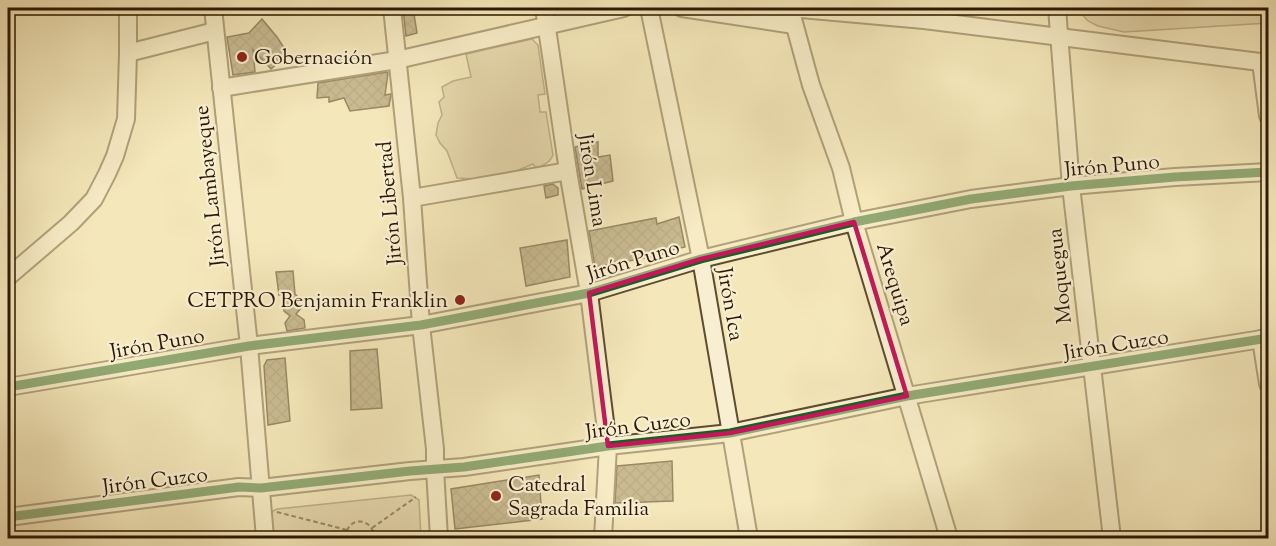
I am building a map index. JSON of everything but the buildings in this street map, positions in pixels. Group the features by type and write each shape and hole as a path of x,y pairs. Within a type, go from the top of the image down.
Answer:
{"street":[{"path":"8,277 71,223 94,199 107,174 126,119 128,8"},
{"name":"Jirón Lambayeque","path":"213,8 249,346 265,538"},
{"name":"Jirón Libertad","path":"392,8 435,449 439,538"},
{"name":"Jirón Lima","path":"544,8 589,293 608,446 603,538"},
{"path":"221,88 397,60 624,8"},
{"name":"Jirón Ica","path":"649,8 701,259 749,538"},
{"path":"682,8 794,25"},
{"path":"790,8 923,14 1060,38 1265,63 1269,116"},
{"name":"Arequipa","path":"790,8 811,85 841,168 854,222 949,538"},
{"name":"Moquegua","path":"1057,8 1071,186 1112,538"},
{"path":"128,52 215,31"},
{"path":"412,198 568,171"},
{"name":"Jirón Puno","path":"8,387 249,346 422,325 589,293 701,259 854,222 972,199 1071,186 1269,172"},
{"path":"1265,339 1269,384"},
{"name":"Jirón Cuzco","path":"8,517 239,488 261,488 464,467 608,446 730,433 907,396 1265,339"}],"path":[{"path":"372,528 416,497"},
{"path":"273,511 347,530"},
{"path":"346,538 347,530 359,521 372,528 374,538"}],"highlighted area":[{"path":"854,222 907,396 730,433 608,446 589,293 701,259"}],"shaded area":[{"path":"1076,8 1268,8 1268,23 1124,32 1098,26 1088,21"},
{"path":"532,39 538,45 545,94 538,95 540,112 546,112 552,158 536,168 533,164 509,174 476,179 457,178 447,151 436,135 442,115 439,102 444,97 442,87 453,81 471,77 466,54"},
{"path":"411,495 419,500 421,538 274,538 271,515 277,509"}],"cycle path":[{"path":"8,387 249,346 421,325 589,293 701,259 854,222 971,199 1071,186 1268,172"},
{"path":"8,517 239,487 261,488 464,467 608,446 730,433 907,396 1268,338"}],"place":[{"name":"Gobernación","path":"242,57"},
{"name":"CETPRO Benjamin Franklin","path":"460,300"},
{"name":"Catedral Sagrada Familia","path":"496,496"}]}
